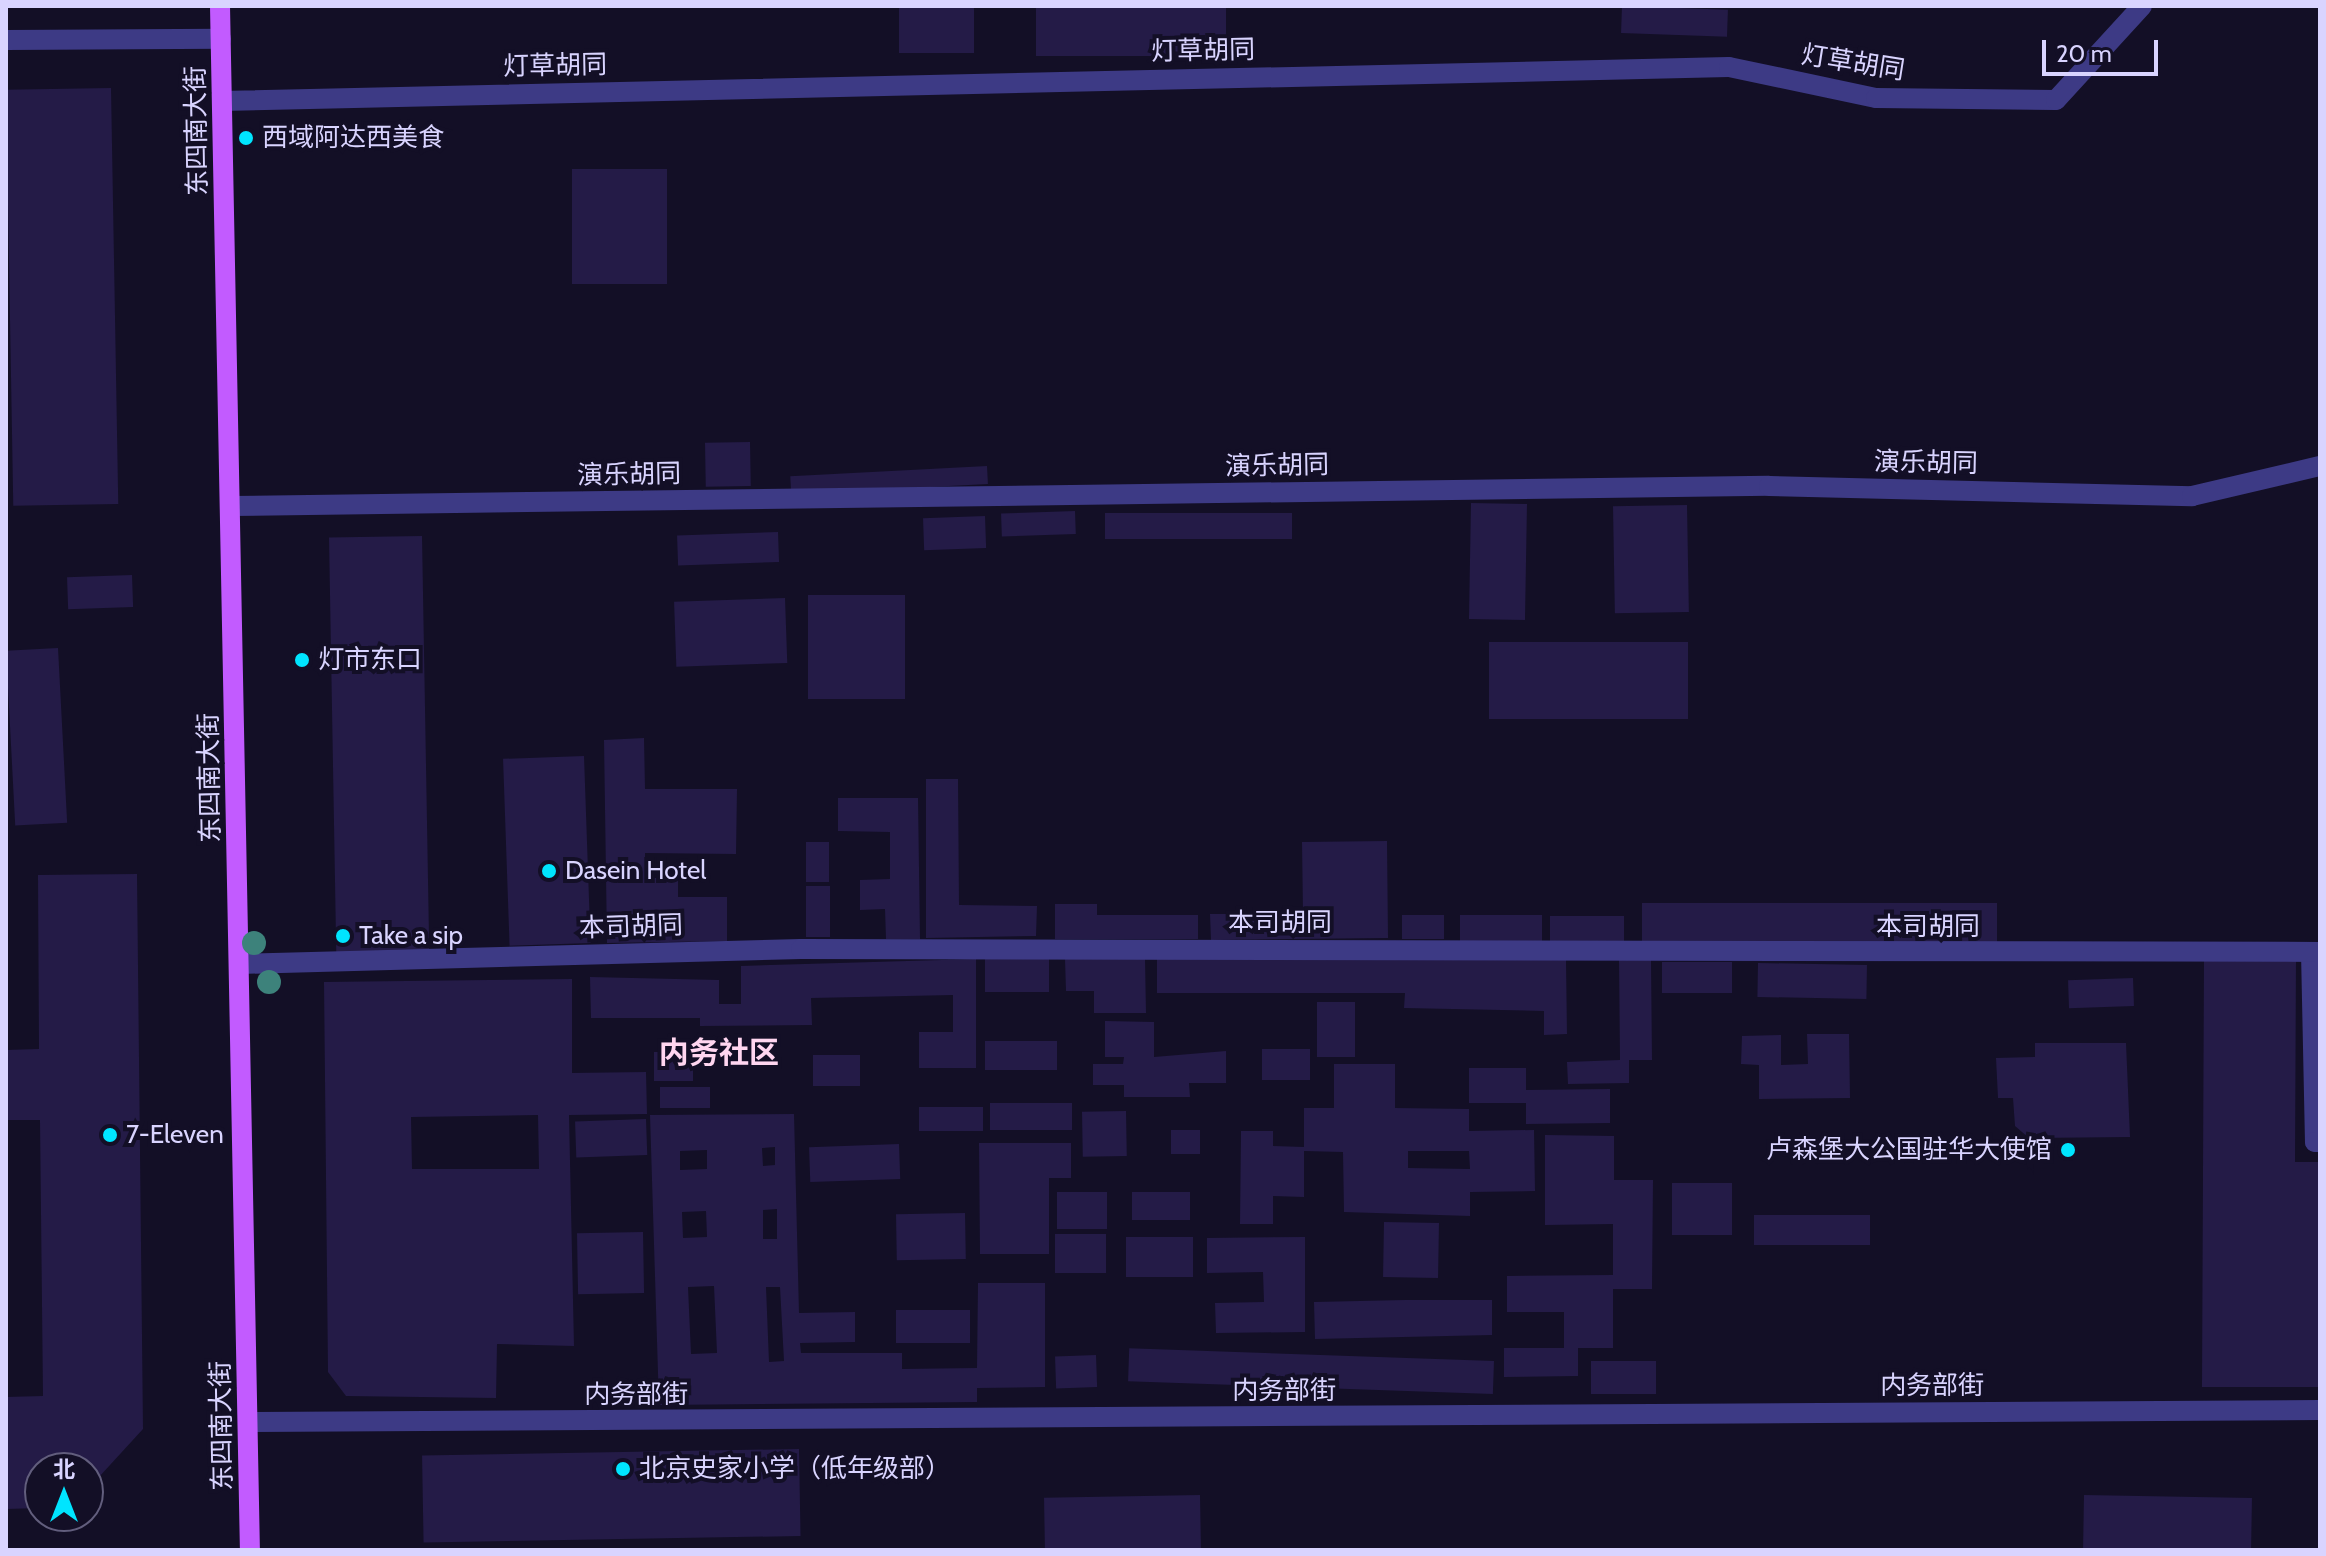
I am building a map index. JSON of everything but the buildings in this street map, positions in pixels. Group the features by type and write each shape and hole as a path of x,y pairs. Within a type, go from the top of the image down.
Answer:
{"main road":[{"name":"东四南大街","path":"220,6 250,1550"}],"lane":[{"name":"灯草胡同","path":"222,101 1729,67 1876,98 2056,100 2142,6"},
{"path":"6,40 221,39"},
{"name":"演乐胡同","path":"231,506 1769,486 2192,496 2320,466"},
{"name":"本司胡同","path":"240,964 801,949 2315,952"},
{"path":"2315,952 2315,1142 2320,1142"},
{"name":"内务部街","path":"249,1422 2320,1410"}],"place":[{"name":"西域阿达西美食","path":"246,138"},
{"name":"灯市东口","path":"302,660"},
{"name":"Dasein Hotel","path":"549,871"},
{"name":"Take a sip","path":"343,936"},
{"name":"7-Eleven","path":"110,1135"},
{"name":"卢森堡大公国驻华大使馆","path":"2068,1150"},
{"name":"北京史家小学（低年级部）","path":"623,1469"}],"district":[{"name":"内务社区","path":"719,1053"}]}
